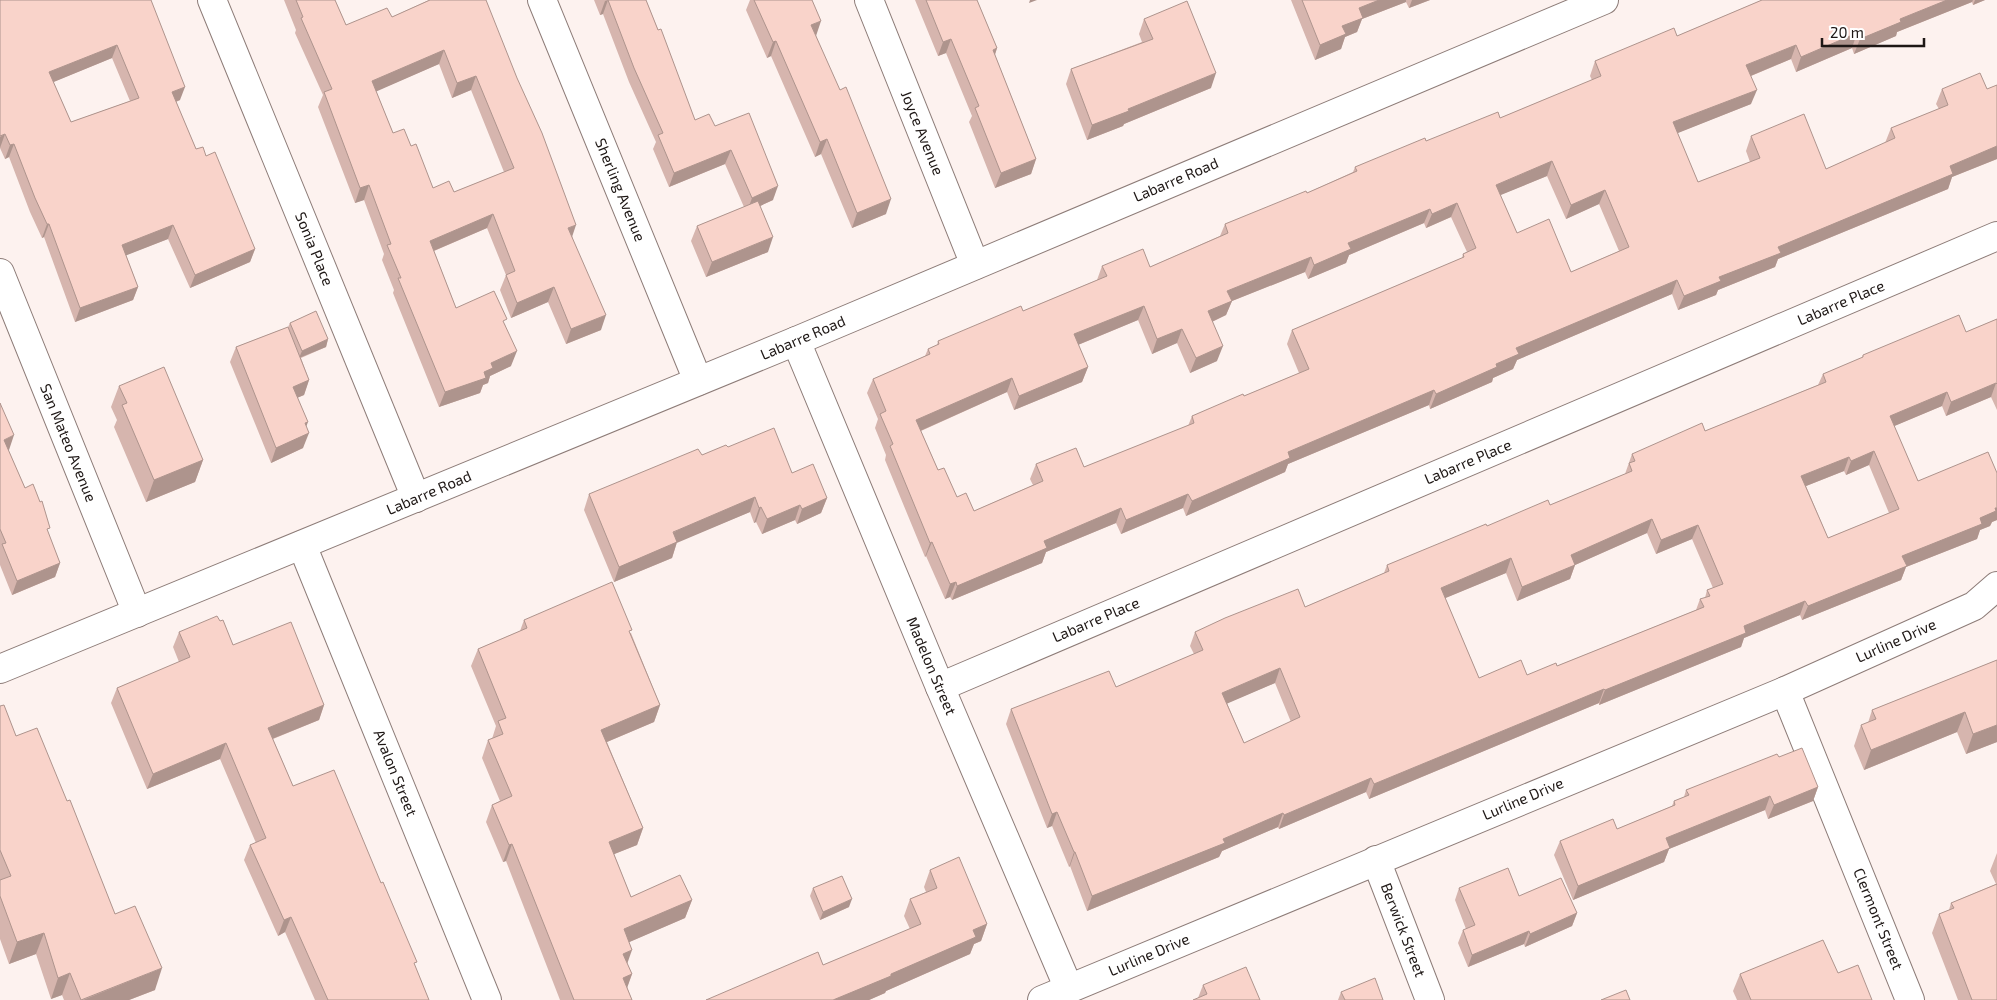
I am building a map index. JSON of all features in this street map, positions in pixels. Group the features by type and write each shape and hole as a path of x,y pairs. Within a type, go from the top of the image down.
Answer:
{"street":[{"name":"Sonia Place","path":"212,0 416,498"},
{"name":"Sherling Avenue","path":"542,0 698,381"},
{"name":"Joyce Avenue","path":"869,0 975,265"},
{"name":"Labarre Road","path":"0,669 796,341 1604,0"},
{"name":"Labarre Place","path":"940,687 1997,236"},
{"name":"San Mateo Avenue","path":"0,273 137,613"},
{"name":"Madelon Street","path":"796,341 940,687 1069,989"},
{"name":"Avalon Street","path":"302,545 487,1000"},
{"name":"Lurline Drive","path":"1042,1000 1785,691 1974,606 1997,586"},
{"name":"Clermont Street","path":"1785,691 1910,1000"},
{"name":"Berwick Street","path":"1376,860 1430,1000"}],"building":[{"path":"0,0 151,0 185,87 172,92 196,149 203,147 206,156 215,152 255,249 195,275 173,225 122,245 138,287 80,308 49,224 47,224 35,198 14,144 10,145 5,134 0,136","holes":["117,45 139,98 71,122 49,72"]},
{"path":"296,0 335,0 346,25 387,8 392,17 430,0 486,0 517,78 542,133 576,225 568,228 606,315 571,329 554,287 517,303 506,275 515,271 493,214 430,241 456,308 494,291 507,319 503,321 517,351 491,363 493,368 484,372 486,378 445,392 398,278 401,278 387,245 391,244 369,185 360,188 324,92 332,89 301,18 303,17","holes":["444,50 457,83 476,76 514,168 454,192 449,181 433,188 416,144 411,146 404,129 393,133 372,81"]},
{"path":"608,0 646,0 658,30 661,29 695,120 709,114 715,126 749,113 778,186 752,198 731,150 674,173 658,135 663,133 634,68"},
{"path":"754,0 812,0 821,21 811,25 840,90 846,87 891,199 857,213 827,139 820,142 776,41 773,42"},
{"path":"926,0 977,0 997,48 993,50 1036,159 1001,173 975,108 979,106 951,39 943,42"},
{"path":"1302,0 1379,0 1359,8 1363,18 1342,26 1346,34 1320,45"},
{"path":"1762,0 1947,0 1900,19 1901,22 1860,39 1857,33 1801,57 1796,45 1746,65 1757,90 1673,122 1698,182 1760,158 1751,136 1804,114 1826,169 1895,138 1891,128 1948,105 1942,89 1980,73 1987,89 1997,85 1997,146 1950,166 1953,174 1778,247 1781,253 1719,277 1721,281 1684,296 1677,280 1516,348 1519,354 1496,364 1497,367 1436,394 1434,390 1288,452 1290,458 1192,501 1188,494 1126,520 1121,508 1044,541 1047,548 957,586 956,582 950,584 932,542 930,543 890,446 893,444 880,414 886,411 873,379 930,354 928,349 939,344 938,341 1021,306 1023,311 1107,276 1102,266 1143,249 1150,267 1228,233 1225,224 1306,191 1307,193 1357,171 1355,167 1425,138 1426,141 1498,112 1500,118 1601,76 1595,61 1674,28 1677,36","holes":["1552,161 1571,205 1605,190 1629,247 1571,272 1549,219 1517,233 1496,185","1457,203 1476,248 1463,254 1464,257 1292,330 1309,369 1192,416 1194,423 1084,467 1076,448 1036,464 1043,481 974,511 966,493 957,497 944,468 938,470 916,420 1012,378 1019,396 1088,367 1074,334 1144,306 1157,339 1182,329 1196,358 1223,346 1208,311 1232,301 1227,291 1311,257 1314,265 1351,249 1348,243 1430,209 1432,214"]},
{"path":"1187,1 1216,73 1092,125 1071,69 1153,39 1144,19"},
{"path":"758,201 773,237 712,262 697,226"},
{"path":"316,311 328,339 302,351 290,323"},
{"path":"1959,315 1966,332 1997,319 1997,384 1951,402 1947,392 1890,416 1918,481 1988,452 1997,473 1997,508 1995,508 1996,511 1980,518 1982,524 1902,556 1907,566 1808,606 1805,601 1744,626 1746,633 1604,689 1374,784 1371,778 1284,815 1283,813 1223,839 1225,843 1092,896 1057,812 1052,814 1011,709 1109,671 1116,687 1203,650 1195,632 1225,618 1298,589 1305,607 1389,571 1387,565 1548,500 1550,505 1632,471 1629,463 1635,461 1632,454 1702,423 1705,431 1826,382 1823,374 1863,357 1863,355","holes":["1874,451 1899,509 1828,538 1801,476 1849,457 1851,461","1652,519 1661,540 1698,525 1723,584 1707,590 1710,596 1700,599 1704,607 1557,666 1556,663 1527,675 1521,660 1479,678 1441,588 1511,558 1522,587 1575,565 1571,555","1280,668 1300,717 1244,743 1222,693"]},
{"path":"288,327 309,380 293,387 308,422 305,423 309,433 276,448 236,347"},
{"path":"164,367 203,460 154,480 122,405 127,403 119,386"},
{"path":"0,403 14,435 4,440 25,488 33,484 40,502 42,501 50,528 47,529 60,563 17,581 2,544 6,543 0,529"},
{"path":"774,428 792,473 813,464 827,498 802,509 800,505 767,519 761,507 759,508 755,497 673,532 677,542 619,567 589,494 698,449 702,455 726,445 728,447"},
{"path":"612,582 632,630 629,631 660,705 601,730 643,828 609,842 631,897 680,875 692,900 624,929 632,950 623,954 632,974 623,978 632,1000 574,1000 512,844 509,845 492,805 512,796 488,740 503,734 498,721 506,718 478,649 527,628 524,620"},
{"path":"217,616 220,621 223,620 233,645 291,622 324,705 268,728 293,786 334,770 381,883 383,882 417,962 414,963 429,1000 328,1000 291,917 284,920 250,845 266,838 226,743 153,774 117,688 190,657 179,632"},
{"path":"1997,660 1997,725 1973,734 1965,712 1871,750 1861,725 1876,719 1872,710"},
{"path":"4,705 16,736 37,728 67,801 70,800 115,914 135,906 162,968 81,1000 70,973 58,978 44,933 17,942 0,896 0,880 11,876 0,850 0,706"},
{"path":"1802,748 1818,787 1774,805 1770,796 1666,838 1670,848 1578,886 1560,841 1613,819 1617,829 1675,805 1674,801 1689,795 1686,790 1777,754 1779,757"},
{"path":"959,857 987,924 973,930 976,937 833,1000 706,1000 818,952 823,965 921,924 910,899 937,888 930,870"},
{"path":"1508,868 1519,896 1561,878 1577,913 1530,934 1529,931 1472,955 1463,930 1475,925 1459,888"},
{"path":"842,876 852,899 823,912 813,888"},
{"path":"1997,884 1997,1000 1972,1000 1939,914 1954,908 1951,903"},
{"path":"1823,940 1838,973 1858,965 1872,1000 1751,1000 1740,974"},
{"path":"1246,967 1260,1000 1193,1000 1207,994 1203,985"},
{"path":"1375,978 1383,1000 1345,1000 1341,992"},
{"path":"1626,990 1630,1000 1601,1000"}]}
